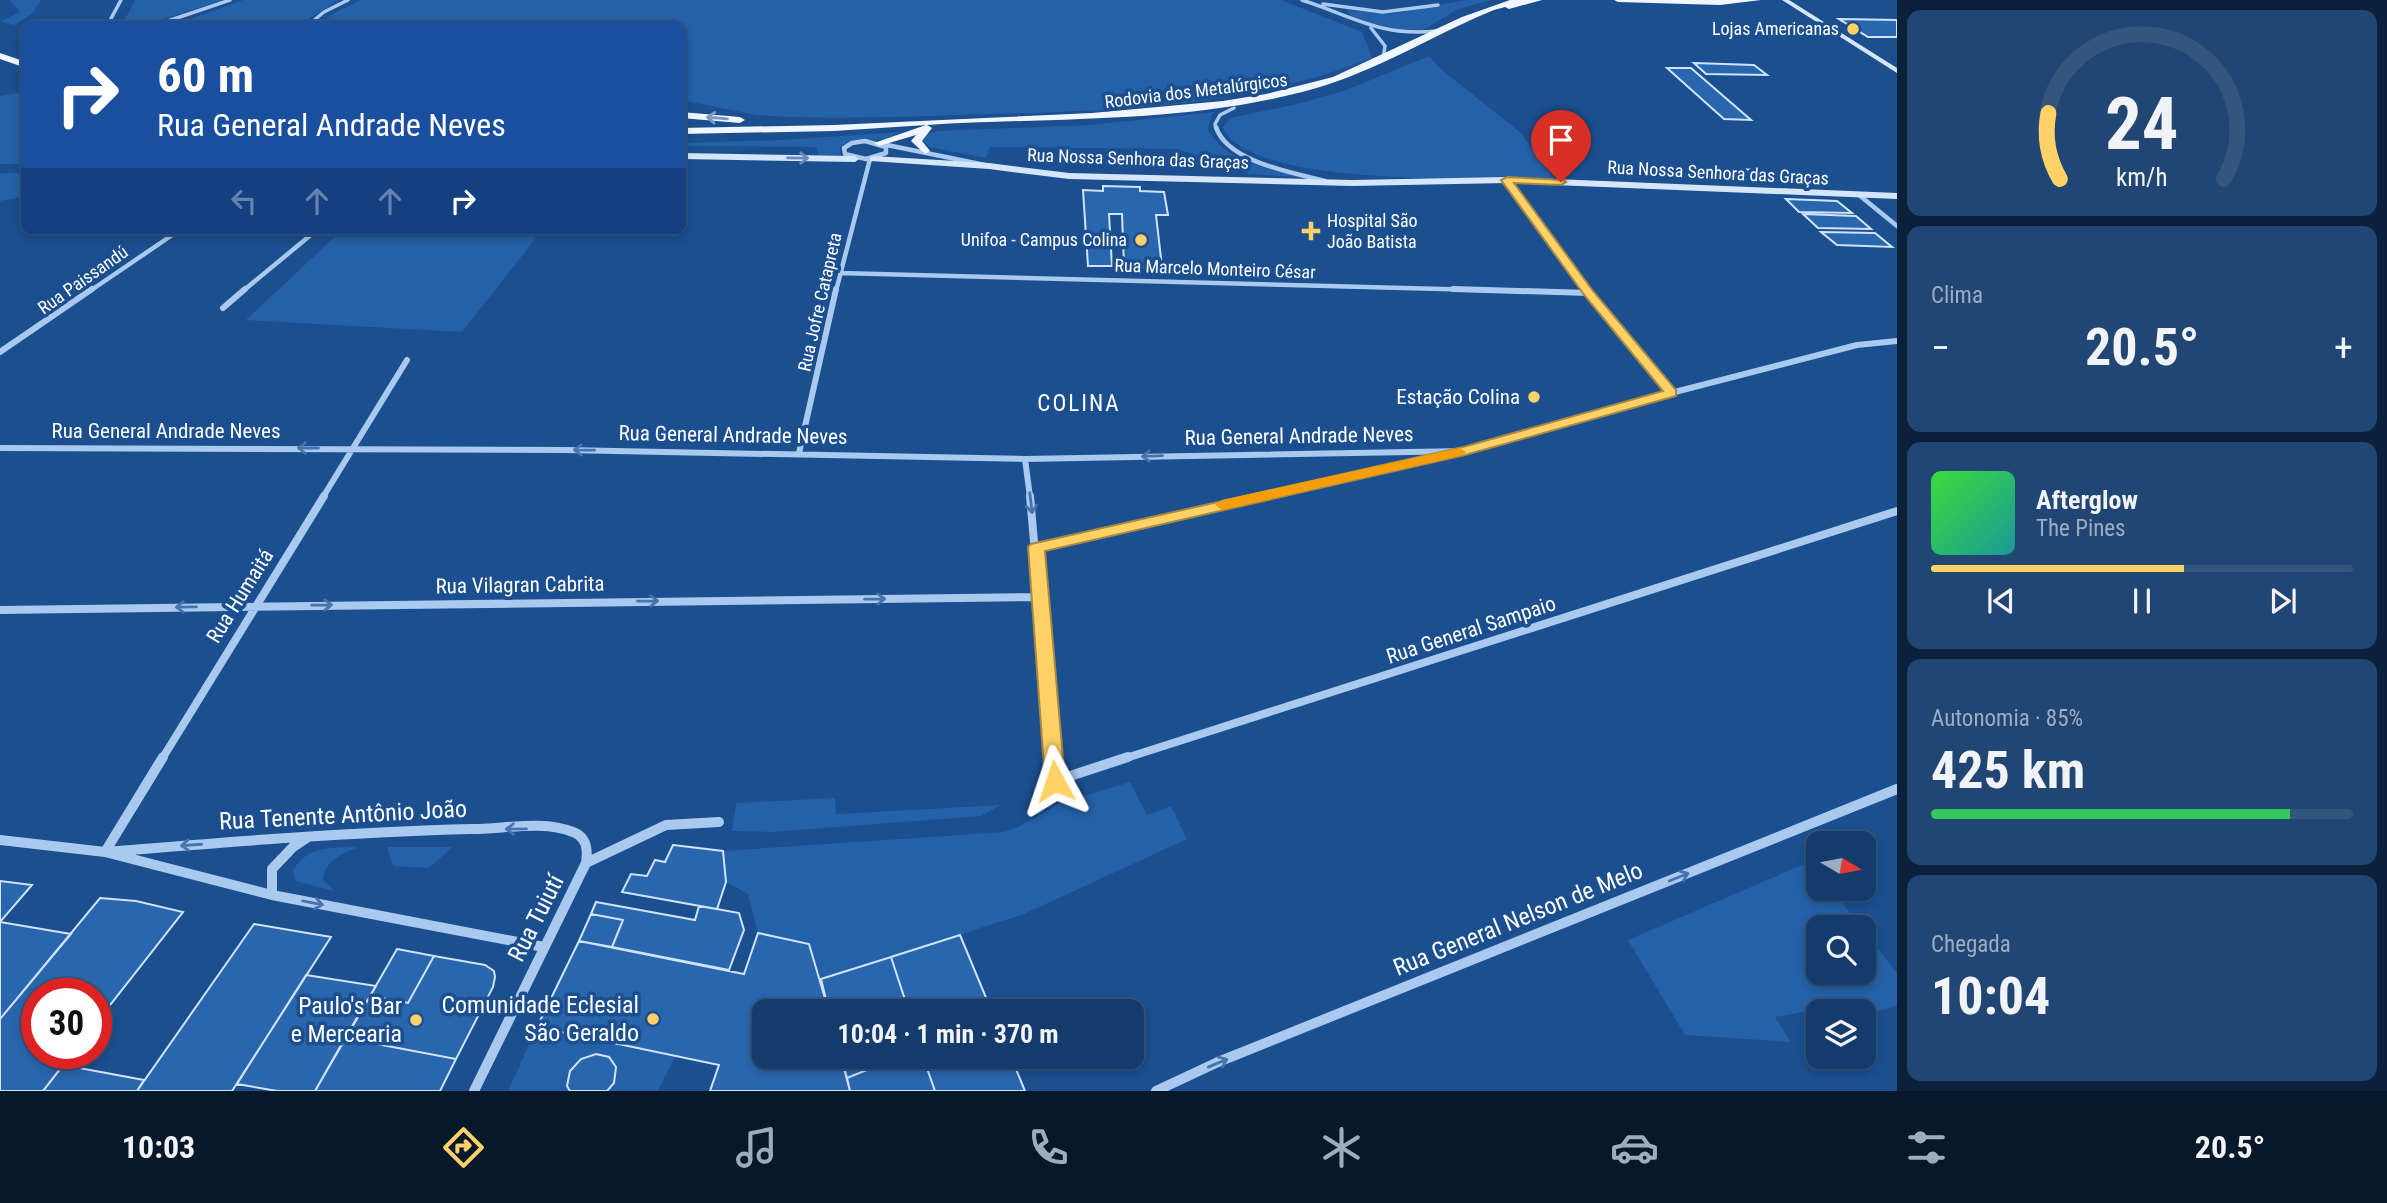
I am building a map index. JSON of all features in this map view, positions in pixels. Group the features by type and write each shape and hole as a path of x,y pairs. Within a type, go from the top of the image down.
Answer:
{"main road":[{"name":"Rodovia dos Metalúrgicos","path":"686,131 885,127 1073,117 1210,105 1309,87 1382,60 1474,13 1518,0"},
{"name":"Rodovia dos Metalúrgicos","path":"885,127 927,128 1132,119 1234,108 1297,96 1347,82 1397,61 1477,18 1536,0 1545,0"},
{"path":"1618,0 1720,3 1757,0"},
{"path":"0,56 21,63"},
{"path":"686,115 885,127"},
{"path":"686,140 885,127"},
{"path":"880,143 927,128"},
{"path":"925,151 916,141 927,128"}],"street":[{"path":"110,21 121,0"},
{"path":"168,21 230,0"},
{"path":"313,21 348,0"},
{"path":"1304,0 1371,28 1404,35 1440,30"},
{"path":"1304,0 1382,12 1438,5"},
{"path":"1785,0 1897,71"},
{"path":"1371,28 1385,45 1387,51 1382,60"},
{"name":"Rua Nossa Senhora das Graças","path":"1234,108 1220,115 1215,124 1217,135 1229,147 1263,163 1329,182"},
{"name":"Rua Nossa Senhora das Graças","path":"855,159 845,154 844,148 858,142 880,143 989,166"},
{"name":"Rua Jofre Catapreta","path":"799,453 839,273 871,159 886,153 886,147 880,143"},
{"path":"686,156 871,159"},
{"name":"Rua Nossa Senhora das Graças","path":"871,159 989,166 1069,176 1329,182 1507,180 1897,196"},
{"path":"1507,180 1589,293 1671,393"},
{"path":"1859,195 1897,226"},
{"name":"Rua Paissandú","path":"0,352 172,235"},
{"path":"223,308 311,235"},
{"name":"Rua Marcelo Monteiro César","path":"839,273 1589,293"},
{"name":"Rua General Andrade Neves","path":"1036,547 1465,451 1671,393 1857,345 1897,341"},
{"name":"Rua Humaitá","path":"105,852 407,360"},
{"name":"Rua General Andrade Neves","path":"0,448 353,448 799,453 1026,459 1465,451"},
{"path":"1026,459 1040,597"},
{"name":"Rua General Sampaio","path":"1040,597 1055,781 1897,511"},
{"name":"Rua Vilagran Cabrita","path":"0,610 1040,597"},
{"name":"Rua General Nelson de Melo","path":"1156,1091 1231,1057 1897,789"},
{"path":"586,863 666,824 719,822"},
{"name":"Rua Tenente Antônio João","path":"105,852 312,835 553,829 577,832 583,837"},
{"path":"272,895 272,869 293,847 312,835"},
{"name":"Rua Tuiutí","path":"474,1091 586,863 588,855 583,837"},
{"name":"Rua Tenente Antônio João","path":"0,840 105,852 272,895 544,947"}],"shaded area":[{"path":"9,0 41,0 32,14 14,25 0,21 21,12"},
{"path":"135,0 223,0 157,21 124,21"},
{"path":"243,0 339,0 305,21 185,21"},
{"path":"361,0 1281,0 1362,32 1372,58 1279,87 1136,108 1039,113 789,117 756,115 686,101 686,21 323,21"},
{"path":"1466,0 1492,0 1458,9 1418,33 1399,33 1375,27 1352,17 1347,10 1391,14"},
{"path":"1429,56 1442,70 1521,133 1554,179 1375,176 1322,170 1276,161 1242,147 1223,127 1230,118 1344,91"},
{"path":"21,93 21,164 0,164 0,96"},
{"path":"1215,112 1211,116 1208,129 1224,149 1248,162 1299,177 1249,174 1178,149 990,147 986,158 930,147 923,141 928,134 937,131 1090,125"},
{"path":"900,132 884,139 850,142 840,147 840,155 819,155 816,147 686,146 686,143"},
{"path":"0,173 21,174 21,197 0,201"},
{"path":"337,235 538,235 462,332 246,320"},
{"path":"1130,782 1147,815 1171,806 1187,839 1024,914 821,979 809,944 758,933 748,894 726,882 723,851 1004,832 1019,827 1058,804"},
{"path":"835,798 836,814 1001,805 981,816 772,832 732,831 736,803"},
{"path":"358,847 336,858 324,872 323,879 334,891 295,881 293,870 306,856 322,850"},
{"path":"387,847 452,847 429,868 393,866"},
{"path":"1806,863 1806,901 1840,901 1852,915 1806,915 1806,985 1876,985 1876,946 1897,973 1897,1006 1876,1012 1876,999 1806,999 1806,1011 1775,1017 1791,1042 1685,1035 1628,940"},
{"path":"537,1027 676,1055 658,1091 508,1091"}],"building":[{"path":"1839,19 1897,20 1897,37 1868,37"},
{"path":"1694,63 1754,65 1767,75 1706,74"},
{"path":"1667,68 1691,68 1751,120 1724,119"},
{"path":"1729,169 1764,170 1775,180 1739,179"},
{"name":"Unifoa - Campus Colina","path":"1103,186 1140,187 1140,191 1164,192 1168,215 1156,215 1162,267 1124,267 1122,214 1109,214 1112,266 1088,266 1083,190 1103,191"},
{"path":"1786,199 1837,201 1852,213 1799,212"},
{"path":"1803,214 1856,216 1871,229 1818,228"},
{"path":"1821,232 1875,233 1892,247 1837,245"},
{"path":"673,845 723,851 726,882 717,909 622,892 631,874 647,876 655,860 665,862"},
{"path":"0,881 32,885 0,922"},
{"path":"100,898 136,901 183,912 112,1003 112,978 34,978"},
{"path":"596,902 695,920 699,906 739,913 744,930 729,970 612,947 623,920 591,914"},
{"path":"591,914 623,920 612,947 579,941"},
{"path":"0,922 71,934 34,978 21,978 21,994 0,1019"},
{"path":"254,924 331,937 232,1091 137,1091"},
{"name":"Comunidade Eclesial São Geraldo","path":"758,933 809,944 825,999 752,999 752,1069 844,1069 850,1091 710,1091 719,1065 537,1027 579,941 744,974"},
{"path":"960,935 987,999 905,999 891,957"},
{"path":"397,949 434,956 408,1003 370,996"},
{"name":"Paulo's Bar e Mercearia","path":"434,956 485,965 494,971 493,987 456,1059 345,1038 370,996 408,1003"},
{"path":"891,957 905,999 826,999 821,979"},
{"path":"306,975 376,986 315,1091 277,1091 237,1084"},
{"path":"21,994 21,1069 60,1069 43,1091 0,1091 0,1019"},
{"path":"345,1038 456,1059 440,1091 315,1091"},
{"path":"596,1054 609,1057 616,1067 614,1083 607,1091 570,1091 567,1086 570,1071 581,1059"},
{"path":"60,1069 85,1069 144,1080 137,1091 43,1091"},
{"path":"844,1069 869,1069 847,1078"},
{"path":"869,1069 927,1069 935,1091 850,1091 847,1078"},
{"path":"927,1069 1016,1069 1025,1091 935,1091"}],"slow traffic":[{"path":"1222,505 1459,452"}],"place":[{"name":"Lojas Americanas","path":"1853,29"},
{"name":"Hospital São João Batista","path":"1311,231"},
{"name":"Unifoa - Campus Colina","path":"1141,240"},
{"name":"Estação Colina","path":"1534,397"},
{"name":"Comunidade Eclesial São Geraldo","path":"653,1019"},
{"name":"Paulo's Bar e Mercearia","path":"416,1020"}],"district":[{"name":"COLINA","path":"1079,403"}],"route":[{"path":"1055,781 1036,547 1465,451 1671,393 1589,293 1507,180 1561,182"}]}
